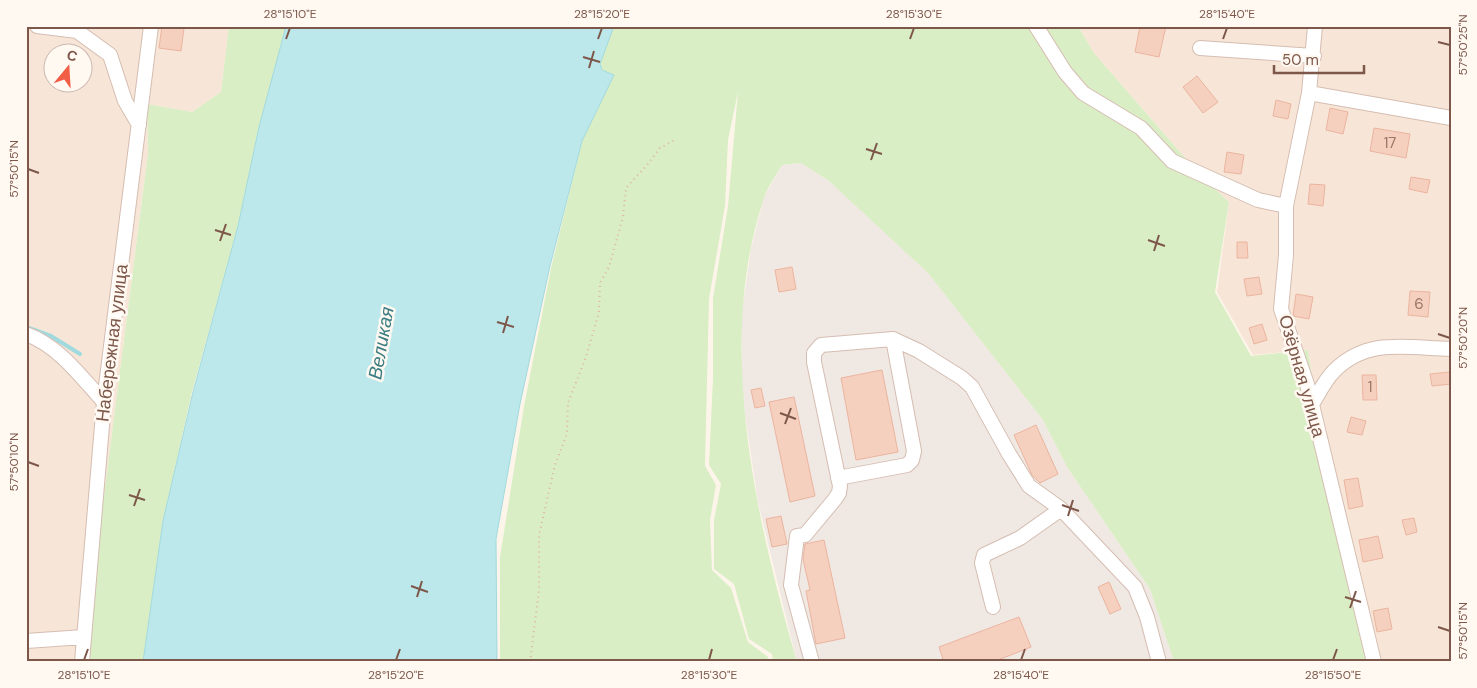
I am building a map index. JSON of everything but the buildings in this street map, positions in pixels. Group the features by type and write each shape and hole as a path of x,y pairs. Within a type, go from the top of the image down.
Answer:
{"street":[{"path":"37,26 77,31 110,56 125,102 139,125"},
{"name":"Набережная улица","path":"82,662 104,402 151,26"},
{"path":"1036,26 1066,72 1083,93 1141,128 1172,161 1258,200 1286,206"},
{"name":"Озёрная улица","path":"1314,26 1314,56 1309,93 1286,206 1286,255 1281,309 1312,404 1374,662"},
{"path":"1200,48 1314,56"},
{"path":"1309,93 1451,118"},
{"path":"30,338 72,366 104,402"},
{"path":"838,478 907,465 912,460 914,451 893,339"},
{"path":"812,662 791,585 795,548 797,536 805,535 839,493 838,478 814,362 814,353 821,345 893,339 920,351 962,378 972,387 1029,486 1060,509 1135,587 1147,617 1159,662"},
{"path":"1312,404 1332,372 1356,353 1379,346 1451,349"},
{"path":"993,607 982,563 984,555 1020,538 1060,509"},
{"path":"26,641 84,637"}],"path":[{"path":"530,662 539,590 539,535 555,465 566,434 568,403 586,357 599,312 600,283 610,267 623,217 626,188 660,148 675,140"}],"shaded area":[{"path":"26,26 229,26 221,92 192,112 147,104 148,153 102,511 88,662 26,662"},
{"path":"1078,26 1451,26 1451,662 1382,662 1319,421 1308,350 1253,355 1217,292 1229,202 1200,175 1094,53"},
{"path":"801,163 832,183 928,273 1043,420 1067,467 1150,589 1174,662 797,662 758,502 742,394 742,312 751,249 764,197 782,165"}],"green space":[{"path":"229,26 286,26 259,127 238,226 192,392 163,521 143,662 88,662 102,511 148,153 147,104 192,112 221,92"},
{"path":"614,26 1078,26 1094,53 1200,175 1229,202 1215,292 1251,356 1308,350 1319,421 1382,662 1174,662 1150,589 1067,467 1043,420 928,273 829,181 801,163 782,165 764,198 750,254 743,312 742,371 747,431 756,491 768,550 797,662 773,662 772,654 749,639 734,584 714,569 714,520 721,484 709,465 713,378 713,298 728,206 738,92 728,140 725,206 709,299 705,466 716,485 710,520 712,570 731,588 748,642 768,657 769,662 500,662 500,557 524,406 551,268 582,141 613,76 602,70 600,64"}],"water":[{"name":"Великая","path":"286,26 614,26 600,64 602,70 614,75 582,141 550,266 520,404 496,539 497,662 143,662 163,521 193,392 238,226 259,127"}],"waterway":[{"path":"26,327 51,336 80,354"}]}
